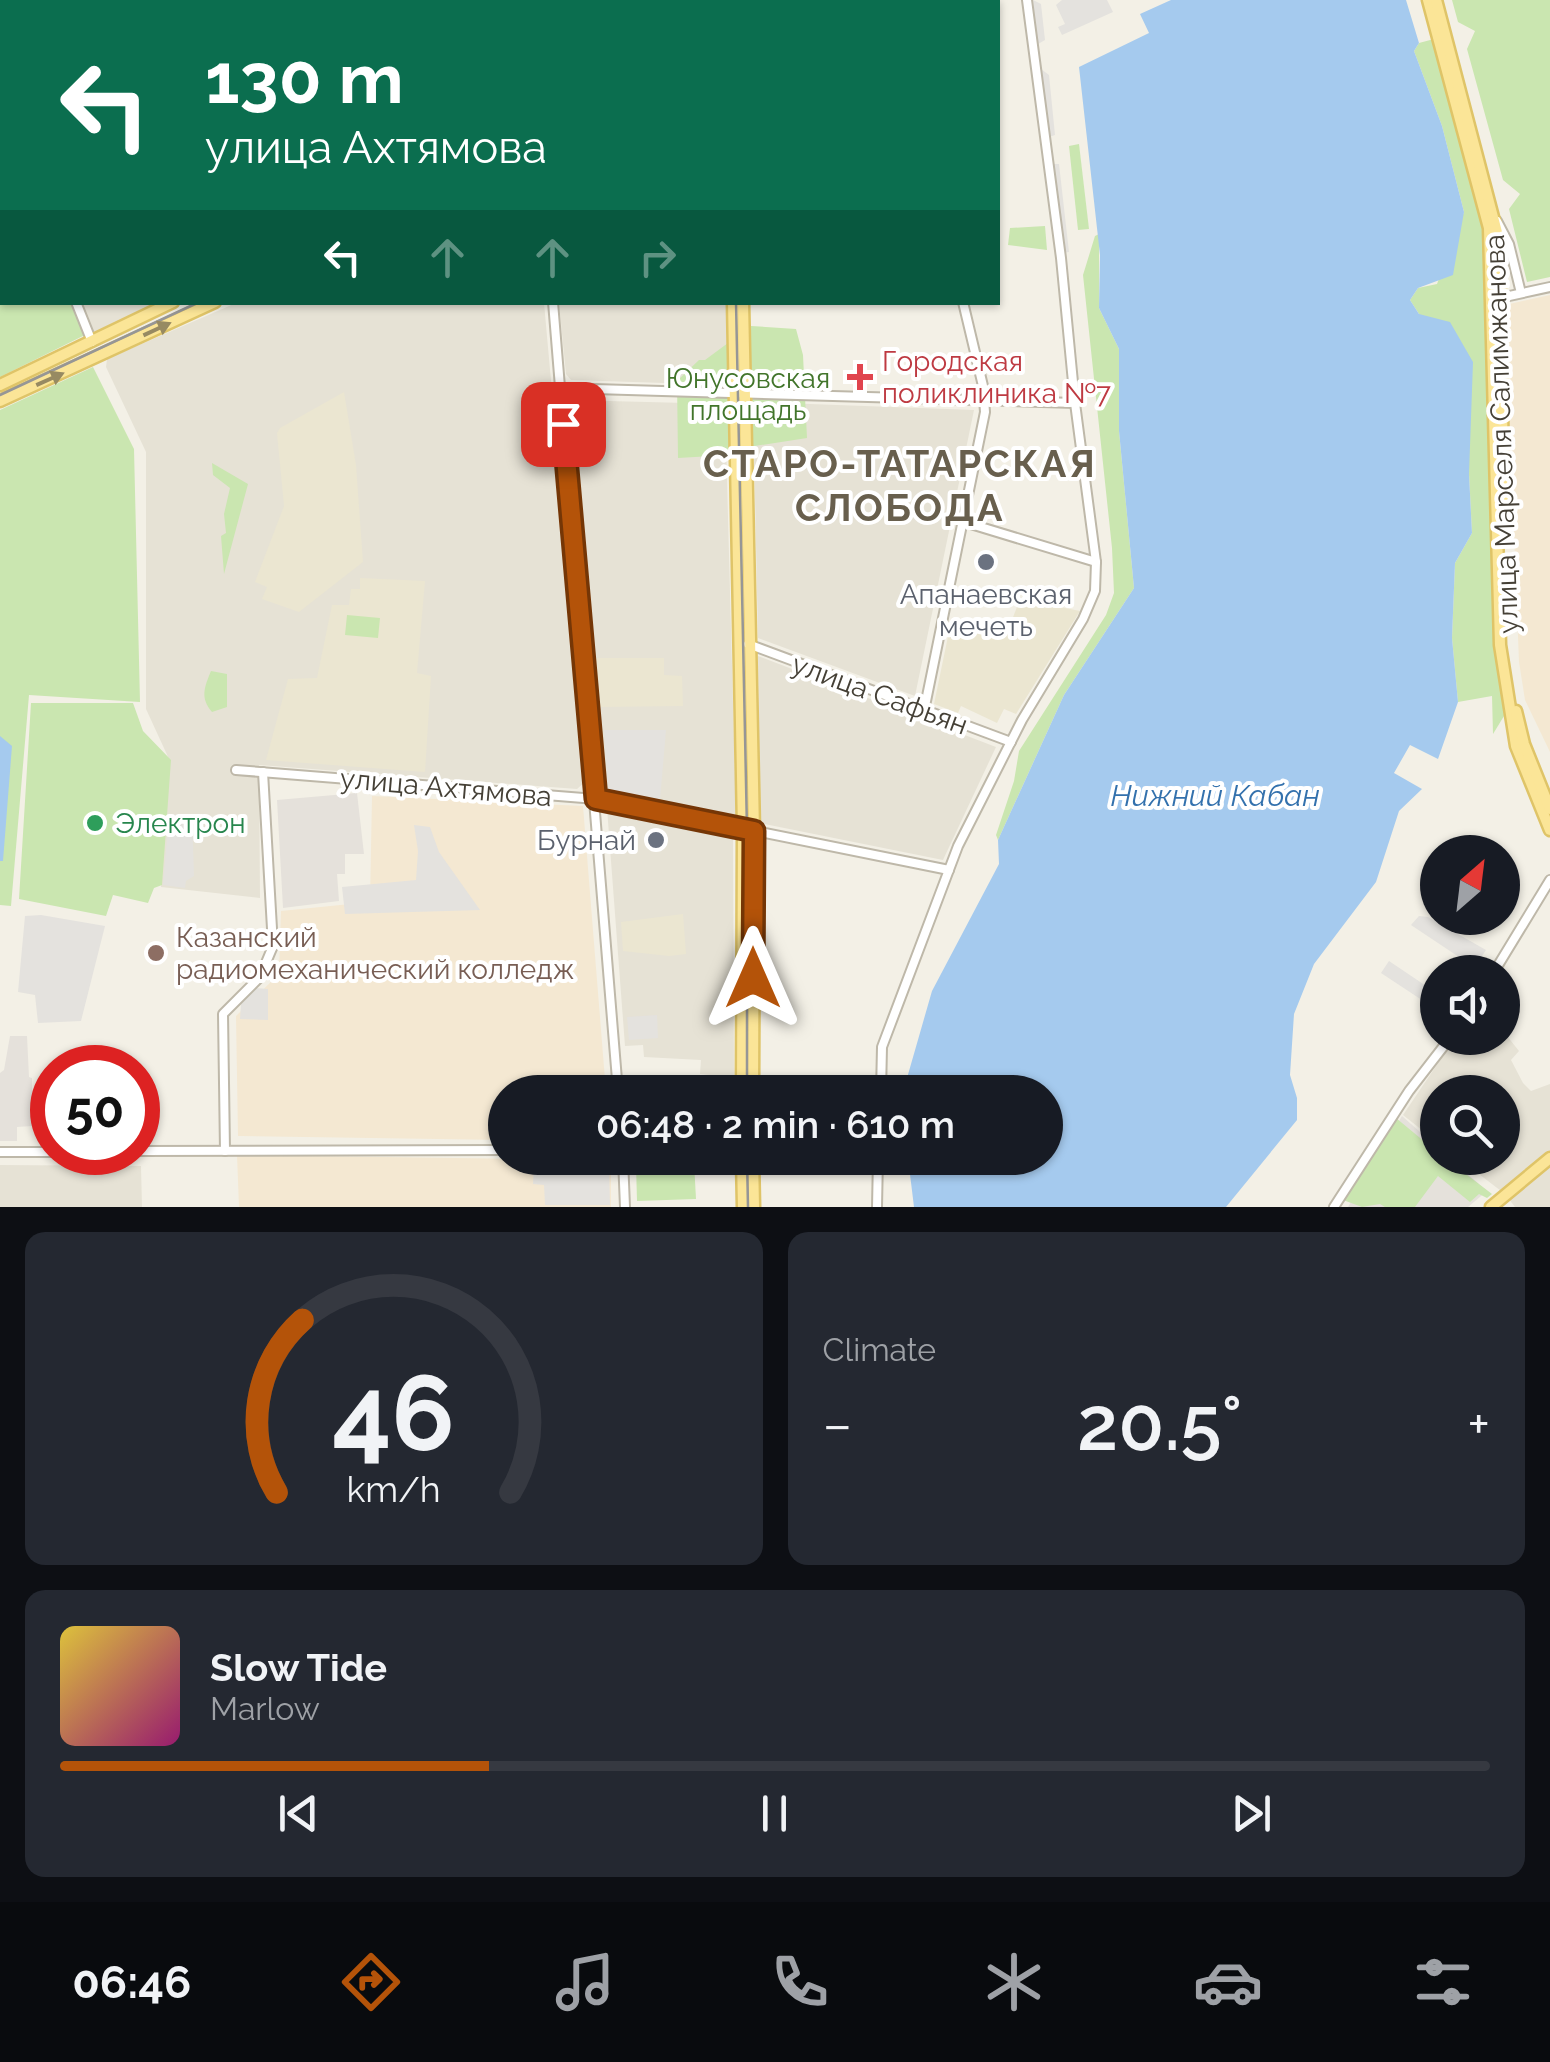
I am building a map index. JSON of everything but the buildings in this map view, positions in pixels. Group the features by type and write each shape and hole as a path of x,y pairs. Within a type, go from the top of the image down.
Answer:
{"main road":[{"name":"улица Марселя Салимжанова","path":"1432,0 1498,240 1509,663 1517,721 1550,809"},
{"path":"1432,0 1489,228 1500,645 1516,746 1550,830"},
{"path":"0,384 167,305"},
{"path":"0,401 209,305"},
{"path":"734,305 740,394"},
{"path":"743,305 740,394 753,1075"},
{"path":"92,342 100,357"},
{"path":"742,1075 749,830"},
{"path":"1491,1207 1550,1158"},
{"path":"742,1175 743,1207"},
{"path":"753,1175 754,1207"}],"street":[{"path":"881,1075 882,1047 949,870 1010,742 1096,591 1096,562 1061,258 1027,0"},
{"path":"1494,215 1509,244 1521,293"},
{"path":"1500,298 1550,287"},
{"path":"77,305 92,342"},
{"path":"553,305 617,1075"},
{"path":"924,711 985,402 964,305"},
{"path":"560,388 1075,403"},
{"path":"964,522 1096,562"},
{"name":"улица Сафьян","path":"744,643 1010,742"},
{"name":"улица Ахтямова","path":"236,770 596,799 949,870"},
{"path":"224,1151 222,1014 260,978 273,946 263,772"},
{"path":"1504,955 1550,880"},
{"path":"1334,1207 1408,1091 1437,1055"},
{"path":"160,1151 488,1150"},
{"path":"0,1152 30,1152"},
{"path":"624,1175 625,1207"},
{"path":"876,1207 877,1175"}],"shaded area":[{"path":"1033,0 1041,4 1045,40 1038,44 1041,69 1049,75 1055,135 1049,137 1052,164 1059,164 1069,252 1063,253 1037,43"},
{"path":"1062,0 1107,0 1113,12 1062,35 1058,27 1065,24 1056,5"},
{"path":"1550,295 1550,752 1525,700 1519,662 1505,305"},
{"path":"80,305 158,305 93,334"},
{"path":"231,305 544,305 587,780 577,789 259,765 260,898 161,887 169,759 146,709 146,452 106,367 107,359"},
{"path":"559,305 729,305 727,385 571,380 566,374"},
{"path":"344,392 356,465 363,562 299,612 262,599 267,587 255,582 284,506 277,433"},
{"path":"569,400 725,404 736,817 605,788"},
{"path":"753,402 974,410 915,696 758,638"},
{"path":"360,578 425,581 417,673 431,676 425,772 266,760 288,679 317,678 332,605 349,605 351,589 360,589"},
{"path":"1020,599 1080,611 1016,714 1004,709 997,723 961,706 958,713 934,704 952,617 1007,633"},
{"path":"758,656 996,747 943,860 760,823"},
{"path":"596,658 664,658 664,675 682,676 683,706 598,707"},
{"path":"604,730 666,730 660,800 608,790"},
{"path":"357,793 364,854 345,854 345,874 337,874 339,901 283,908 277,800"},
{"path":"372,796 583,806 605,1075 488,1075 488,1140 238,1136 236,1016 279,974 281,911 370,902"},
{"path":"607,808 733,831 734,1075 700,1074 701,1060 644,1057 643,1045 625,1046"},
{"path":"192,814 194,876 186,881 185,888 163,885 169,815"},
{"path":"414,825 430,827 439,852 480,910 345,914 342,887 416,880 418,851"},
{"path":"683,914 686,954 623,951 621,922"},
{"path":"25,916 105,926 81,1021 38,1023 35,995 18,992"},
{"path":"1419,916 1420,916 1420,931 1411,925"},
{"path":"1426,935 1460,935 1486,950 1483,955 1456,955"},
{"path":"1389,961 1420,982 1420,999 1381,973"},
{"path":"256,988 268,989 268,1020 240,1019 241,1004"},
{"path":"657,1015 658,1038 629,1040 627,1017"},
{"path":"10,1036 27,1036 30,1126 17,1127 17,1141 0,1141 0,1073 4,1070"},
{"path":"1444,1055 1515,1055 1511,1060 1519,1075 1430,1075"},
{"path":"1520,1077 1531,1091 1550,1084 1550,1207 1515,1207 1480,1175 1520,1175"},
{"path":"1420,1090 1420,1128 1403,1115"},
{"path":"1402,1116 1420,1132 1420,1175 1469,1175 1487,1191 1468,1207 1348,1207"},
{"path":"237,1155 488,1158 488,1175 611,1175 611,1207 239,1207"},
{"path":"0,1165 30,1165 30,1175 141,1175 142,1207 0,1207"},
{"path":"533,1175 609,1175 610,1205 545,1205 544,1185 533,1184"}],"green space":[{"path":"1452,0 1550,0 1550,277 1527,282 1509,209 1520,194 1503,180 1467,49 1475,31 1458,22"},
{"path":"1434,39 1485,232 1493,538 1504,716 1493,734 1492,696 1458,702 1452,638 1455,563 1472,533 1469,474 1419,314 1410,300 1418,288 1437,284 1464,212 1442,126 1414,51 1419,43"},
{"path":"1079,144 1089,229 1078,230 1069,146"},
{"path":"1045,226 1047,250 1008,245 1010,228"},
{"path":"1099,234 1099,308 1119,349 1119,431 1134,588 1064,695 998,840 996,835 1014,781 1019,751 1106,615 1114,593 1083,275"},
{"path":"0,305 72,305 85,335 0,377"},
{"name":"Юнусовская площадь","path":"751,326 796,329 803,355 807,438 729,450 729,455 678,458 677,381 699,360 705,360"},
{"path":"93,367 134,449 140,702 29,695 11,906 0,905 0,410"},
{"path":"212,463 248,484 224,574 221,536 226,533 224,514 230,488 213,475"},
{"path":"347,615 380,618 378,638 345,635"},
{"path":"211,671 227,674 227,707 212,712 204,693"},
{"name":"Электрон","path":"31,703 133,703 143,731 171,760 162,885 154,888 148,903 113,895 106,916 19,899"},
{"path":"1396,1118 1420,1138 1420,1175 1467,1175 1492,1194 1487,1198 1479,1194 1470,1202 1438,1176 1415,1207 1362,1207 1343,1200"},
{"path":"636,1175 695,1175 696,1199 637,1201"}],"water":[{"name":"Нижний Кабан","path":"1171,0 1406,0 1419,43 1414,51 1442,126 1464,212 1453,275 1418,288 1410,300 1419,314 1450,322 1473,362 1469,474 1472,533 1455,563 1452,638 1458,702 1438,759 1410,745 1394,773 1422,789 1399,811 1376,882 1314,964 1294,1014 1290,1075 1297,1098 1297,1120 1226,1207 914,1207 910,1175 1063,1175 1063,1075 908,1075 932,991 999,864 998,840 1064,695 1134,588 1119,431 1119,349 1099,308 1100,255 1079,67 1149,33 1140,14"},
{"path":"0,736 12,746 3,861 0,861"}],"tram line":[{"path":"0,395 193,305"},
{"path":"736,305 747,830 747,1075"},
{"path":"747,1175 748,1207"}],"place":[{"name":"Городская поликлиника №7","path":"860,377"},
{"name":"Апанаевская мечеть","path":"986,562"},
{"name":"Электрон","path":"95,823"},
{"name":"Бурнай","path":"656,840"},
{"name":"Казанский радиомеханический колледж","path":"156,953"}],"district":[{"name":"СТАРО-ТАТАРСКАЯ СЛОБОДА","path":"900,486"}],"route":[{"path":"563,424 596,799 754,831 753,978"}]}
